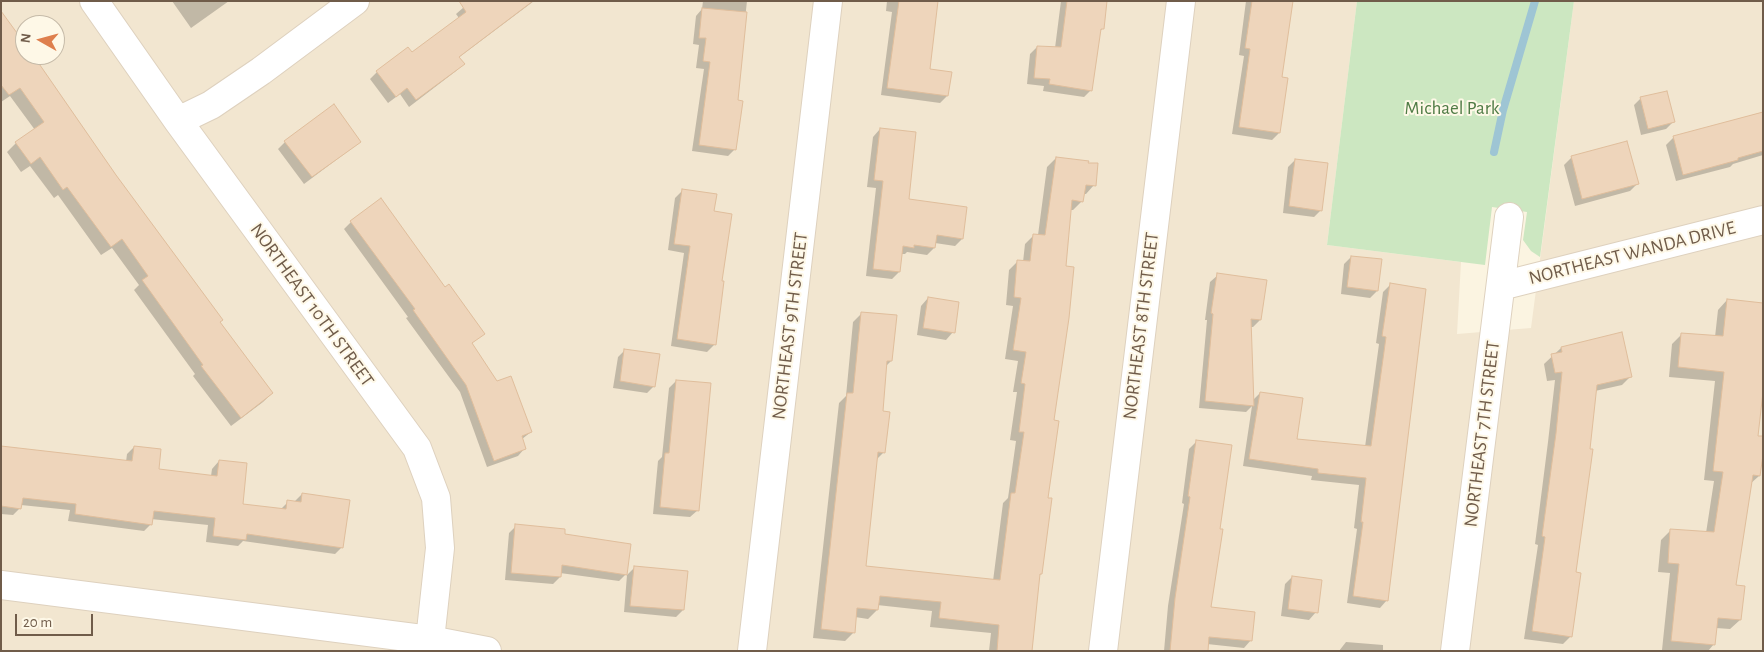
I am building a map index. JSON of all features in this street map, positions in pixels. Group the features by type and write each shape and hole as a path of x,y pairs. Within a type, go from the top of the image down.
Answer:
{"street":[{"name":"NORTHEAST 10TH STREET","path":"94,1 178,121 417,448 436,498 440,548 430,640"},
{"path":"178,121 210,104 261,71 355,1"},
{"name":"NORTHEAST 9TH STREET","path":"752,651 828,1"},
{"name":"NORTHEAST 8TH STREET","path":"1103,651 1181,1"},
{"name":"NORTHEAST 7TH STREET","path":"1455,651 1509,217"},
{"name":"NORTHEAST WANDA DRIVE","path":"1501,286 1763,220"},
{"path":"1,585 430,640 487,651"}],"shaded area":[{"path":"1,1 1357,1 1327,245 1461,262 1457,334 1531,328 1574,1 1763,1 1763,651 1,651"}],"green space":[{"name":"Michael Park","path":"1357,1 1574,1 1540,257 1531,251 1523,240 1527,212 1492,207 1485,265 1327,245"}],"building":[{"path":"459,1 533,1 459,57 465,64 416,100 407,88 396,97 376,71 408,47 412,52 466,12"},
{"path":"899,1 938,1 930,69 952,72 948,96 887,88"},
{"path":"1067,1 1107,1 1104,29 1101,29 1092,91 1049,84 1050,79 1034,78 1037,46 1061,47"},
{"path":"1252,1 1293,1 1282,77 1288,78 1280,133 1239,127 1250,49 1245,48"},
{"path":"702,8 747,12 738,100 743,101 736,150 699,145 710,62 703,61 706,38 699,38"},
{"path":"1,11 15,30 15,65 40,65 116,175 223,320 220,322 273,393 241,418 201,366 203,365 142,280 148,276 122,239 111,247 67,187 63,190 40,157 31,164 15,142 44,122 20,88 9,95 1,85"},
{"path":"1667,91 1675,122 1648,129 1640,97"},
{"path":"334,104 361,142 312,177 284,141"},
{"path":"1763,112 1763,151 1683,175 1673,136"},
{"path":"880,128 916,132 909,199 967,207 963,239 937,235 935,248 914,245 914,248 903,246 900,272 873,269 883,181 874,180"},
{"path":"1627,141 1639,184 1582,199 1571,156"},
{"path":"1056,157 1098,163 1096,186 1086,185 1083,202 1072,200 1066,266 1074,267 1069,318 1054,420 1059,421 1048,498 1052,498 1042,574 1040,574 1032,651 997,651 999,625 939,618 941,602 880,596 878,610 857,608 855,633 821,629 847,393 853,393 861,312 897,315 892,361 887,361 883,411 890,412 885,453 878,452 866,566 1000,580 1011,493 1015,493 1024,432 1019,432 1025,384 1021,383 1026,352 1013,350 1021,298 1014,297 1017,260 1030,261 1033,234 1045,235"},
{"path":"1295,159 1328,163 1322,211 1289,206"},
{"path":"682,189 717,194 714,211 732,214 722,281 724,281 716,345 677,339 690,246 674,244"},
{"path":"381,198 445,287 449,284 485,334 472,343 497,381 511,376 532,432 522,436 526,449 494,461 466,385 413,310 415,309 350,221"},
{"path":"1351,256 1382,259 1378,291 1347,287"},
{"path":"1217,273 1267,280 1261,320 1251,319 1254,406 1205,401 1213,314 1211,313"},
{"path":"1390,283 1426,289 1388,601 1353,596 1363,522 1361,522 1366,478 1318,473 1318,469 1249,459 1260,392 1303,398 1297,439 1371,446 1386,337 1382,336"},
{"path":"928,297 959,302 955,333 923,328"},
{"path":"1727,299 1763,303 1763,392 1758,436 1763,436 1763,455 1760,476 1753,475 1736,585 1745,586 1741,620 1718,618 1715,645 1671,641 1679,564 1668,563 1670,529 1714,532 1723,472 1713,471 1724,372 1678,367 1681,333 1723,336"},
{"path":"1622,332 1632,377 1597,385 1590,449 1593,449 1576,572 1581,573 1572,637 1532,631 1545,537 1542,536 1562,372 1555,373 1551,354 1562,352 1561,347"},
{"path":"624,349 660,354 655,387 620,381"},
{"path":"676,380 711,383 699,511 660,507 665,453 669,453"},
{"path":"1196,440 1232,445 1220,529 1223,529 1211,607 1255,612 1252,641 1209,637 1208,651 1170,651 1175,598 1190,497 1188,496"},
{"path":"1,446 132,461 134,446 161,449 159,469 217,476 219,460 247,463 243,504 286,509 287,500 301,502 302,493 350,500 343,548 247,534 246,540 213,536 215,518 154,511 152,525 75,514 76,504 23,498 21,509 1,506"},
{"path":"515,524 565,529 565,534 631,544 627,575 562,565 561,577 511,573"},
{"path":"634,566 688,571 684,610 630,606"},
{"path":"1292,576 1322,580 1318,613 1288,609"}],"waterway":[{"path":"1494,152 1503,110 1535,1"}]}
